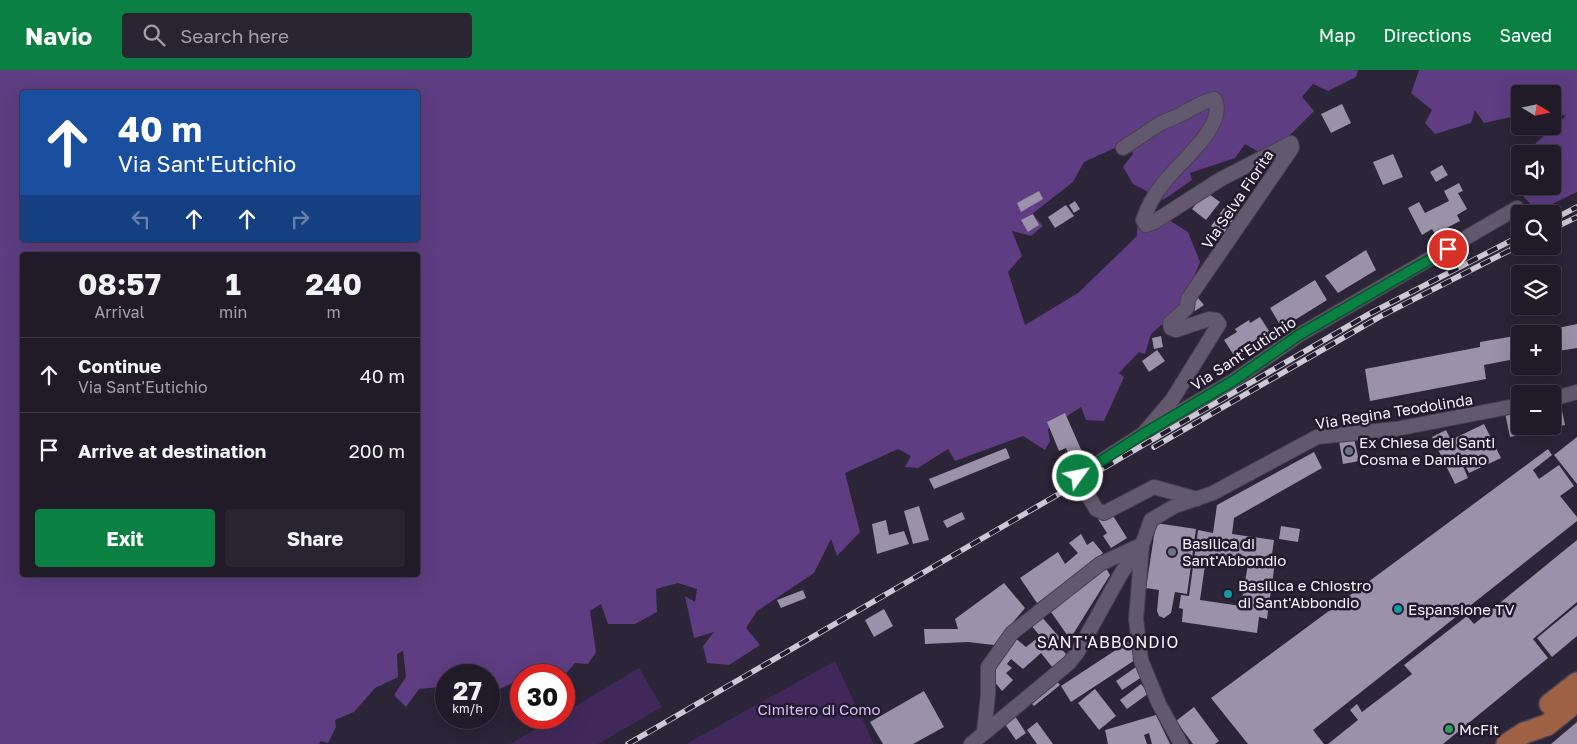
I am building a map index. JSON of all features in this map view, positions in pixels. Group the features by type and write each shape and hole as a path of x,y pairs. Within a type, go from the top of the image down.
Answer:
{"main road":[{"path":"1516,739 1537,715 1577,683"},
{"path":"1516,739 1546,725 1577,701"}],"street":[{"name":"Via Selva Fiorita","path":"1078,476 1143,434 1172,400 1219,324 1216,320 1209,319 1176,330 1171,328 1170,322 1181,316 1187,308 1188,299 1292,148 1291,143 1286,144 1268,156 1228,175 1146,225 1144,220 1148,204 1165,181 1210,130 1217,114 1218,106 1214,100 1202,102 1180,116 1161,123 1123,148"},
{"name":"Via Sant'Eutichio","path":"1143,434 1233,381 1299,335 1511,211"},
{"path":"1561,396 1577,392"},
{"name":"Via Regina Teodolinda","path":"1142,545 1152,520 1175,506 1213,493 1317,437 1396,429 1511,407"},
{"path":"1091,501 1104,513 1154,487 1197,499"},
{"path":"971,744 1069,663 1077,653 1122,572 1142,545"},
{"path":"984,732 988,694 988,667 1012,633 1100,564 1142,545"},
{"path":"1142,545 1136,620 1141,660 1159,704 1181,744"}],"green space":[{"name":"Cimitero di Como","path":"835,661 874,744 686,744"},
{"path":"639,668 662,707 598,744 510,744 536,729 575,729 575,706"}],"shaded area":[{"path":"0,70 1358,70 1356,77 1328,91 1313,84 1302,97 1314,111 1285,140 1262,154 1245,144 1235,158 1190,173 1192,180 1163,200 1133,184 1123,167 1133,154 1128,142 1084,162 1073,182 1032,214 1043,226 1031,236 1012,231 1022,256 1008,272 1025,325 1078,293 1137,236 1138,214 1153,210 1188,232 1200,262 1183,306 1151,334 1145,354 1139,352 1119,373 1124,377 1104,421 1086,420 1081,407 1048,429 1050,441 1045,450 1023,436 955,461 948,449 918,468 905,467 911,456 898,449 845,473 860,532 837,556 831,539 814,573 757,611 746,628 760,645 729,665 707,663 703,646 714,632 694,638 685,596 695,602 697,589 678,583 656,589 657,612 635,624 608,624 601,604 590,611 596,652 588,664 510,664 510,684 500,689 500,664 435,664 435,687 419,689 406,707 394,695 406,677 403,651 397,654 398,677 375,688 354,712 335,720 336,727 328,743 321,741 319,744 0,744"},
{"path":"1419,70 1577,70 1577,192 1550,205 1531,205 1523,195 1561,195 1561,145 1534,145 1545,135 1561,135 1561,121 1566,116 1561,115 1561,85 1511,85 1511,117 1484,123 1475,110 1471,123 1435,134 1425,123 1432,110 1411,93"}],"building":[{"path":"1342,104 1351,123 1331,133 1321,114"},
{"path":"1393,154 1403,177 1383,185 1373,162"},
{"path":"1442,165 1448,175 1436,182 1430,172"},
{"path":"1459,183 1463,191 1458,193 1467,209 1457,215 1460,221 1435,234 1432,229 1422,235 1408,208 1419,202 1425,213 1449,201 1444,191"},
{"path":"1039,191 1043,199 1021,212 1017,203"},
{"path":"1206,192 1220,202 1206,220 1192,209"},
{"path":"1075,201 1080,209 1074,213 1069,205"},
{"path":"1066,205 1074,216 1055,228 1048,217"},
{"path":"1224,208 1239,220 1225,238 1211,226"},
{"path":"1033,214 1039,225 1028,232 1021,220"},
{"path":"1366,250 1376,270 1338,293 1325,276"},
{"path":"1315,280 1327,300 1282,328 1270,308"},
{"path":"1198,298 1204,305 1195,311 1190,304"},
{"path":"1260,317 1271,334 1235,357 1224,340 1237,332 1235,329 1249,320 1250,323"},
{"path":"1577,324 1577,348 1561,351 1561,327"},
{"path":"1161,336 1163,347 1154,349 1152,338"},
{"path":"1511,337 1511,360 1484,365 1486,379 1370,401 1365,369 1480,347 1480,342"},
{"path":"1157,350 1165,361 1149,372 1142,361"},
{"path":"1561,406 1565,425 1561,426"},
{"path":"1511,412 1511,435 1519,435 1510,437 1505,413"},
{"path":"1065,413 1083,454 1065,468 1061,461 1069,455 1066,448 1059,451 1047,422"},
{"path":"1484,424 1501,458 1469,473 1465,465 1463,466 1468,478 1455,484 1432,437 1446,430 1453,444 1455,443 1453,439"},
{"path":"1577,437 1577,484 1554,455"},
{"name":"Ex Chiesa dei Santi Cosma e Damiano","path":"1354,438 1359,461 1343,464 1339,441"},
{"path":"1006,448 1010,458 934,489 929,479"},
{"name":"Espansione TV","path":"1548,449 1552,455 1533,470 1539,479 1559,465 1574,486 1560,496 1577,517 1577,521 1313,730 1324,744 1248,744 1211,698"},
{"path":"1314,452 1322,468 1234,518 1232,534 1274,540 1272,554 1276,555 1267,619 1259,617 1257,633 1182,622 1183,609 1179,608 1181,595 1189,596 1198,530 1213,533 1217,505","holes":["1206,558 1248,564 1241,606 1200,600"]},
{"path":"919,506 929,540 913,544 904,511"},
{"path":"1110,511 1127,538 1111,548 1103,536 1107,533 1098,519"},
{"path":"962,512 965,519 947,528 943,521"},
{"path":"886,520 889,535 904,531 909,544 877,554 872,524"},
{"name":"Basilica di Sant'Abbondio","path":"1156,523 1196,529 1187,594 1175,592 1171,613 1164,618 1159,616 1157,611 1159,590 1146,588"},
{"path":"1281,526 1300,529 1298,542 1279,539"},
{"path":"1081,534 1087,545 1093,541 1103,553 1075,577 1037,603 1020,578 1058,552 1065,564 1078,553 1069,543"},
{"name":"Espansione TV","path":"1577,540 1577,602 1533,639 1548,658 1443,744 1328,744 1358,720 1350,710 1357,704 1362,712 1412,674 1404,665 1467,616 1474,624"},
{"path":"1106,568 1110,575 1070,639 1046,605"},
{"path":"1004,583 1025,608 994,645 968,642 925,644 924,629 958,629 955,619"},
{"path":"803,590 806,598 781,608 777,600"},
{"path":"1577,605 1577,636 1552,657 1537,638"},
{"path":"884,609 893,626 874,637 865,620"},
{"path":"1040,615 1060,638 1056,643 1067,655 1053,668 1041,653 1023,669 1011,659 1007,664 1012,668 1006,673 1013,680 1002,691 990,676 1015,638 1026,647 1040,636 1030,624"},
{"path":"1128,642 1138,658 1071,702 1061,686"},
{"path":"1136,667 1142,677 1122,690 1116,681"},
{"path":"1054,678 1060,685 1034,706 1028,699"},
{"path":"1141,684 1149,693 1127,709 1120,700"},
{"path":"1095,689 1116,716 1099,730 1078,703"},
{"path":"924,691 944,727 913,744 883,744 870,722"},
{"path":"1194,707 1219,741 1215,744 1193,744 1176,721"},
{"path":"1013,713 1026,733 1016,740 1002,720"},
{"path":"1156,715 1170,744 1152,744 1149,733 1144,735 1147,744 1108,744 1105,730"},
{"path":"1037,722 1053,744 1037,744 1027,730"},
{"path":"1577,722 1577,744 1551,744"}],"tunnel":[{"path":"1078,476 1088,495"}],"railway":[{"path":"1561,215 1577,207"},
{"path":"1561,225 1577,217"},
{"path":"628,744 1369,314 1511,241"},
{"path":"1154,447 1381,316 1511,250"}],"place":[{"name":"Ex Chiesa dei Santi Cosma e Damiano","path":"1349,451"},
{"name":"Basilica di Sant'Abbondio","path":"1172,552"},
{"name":"Basilica e Chiostro di Sant'Abbondio","path":"1228,594"},
{"name":"Espansione TV","path":"1398,609"},
{"name":"McFit","path":"1449,729"}],"district":[{"name":"SANT'ABBONDIO","path":"1108,642"}],"route":[{"path":"1078,476 1143,434 1233,381 1299,335 1448,249"}]}
